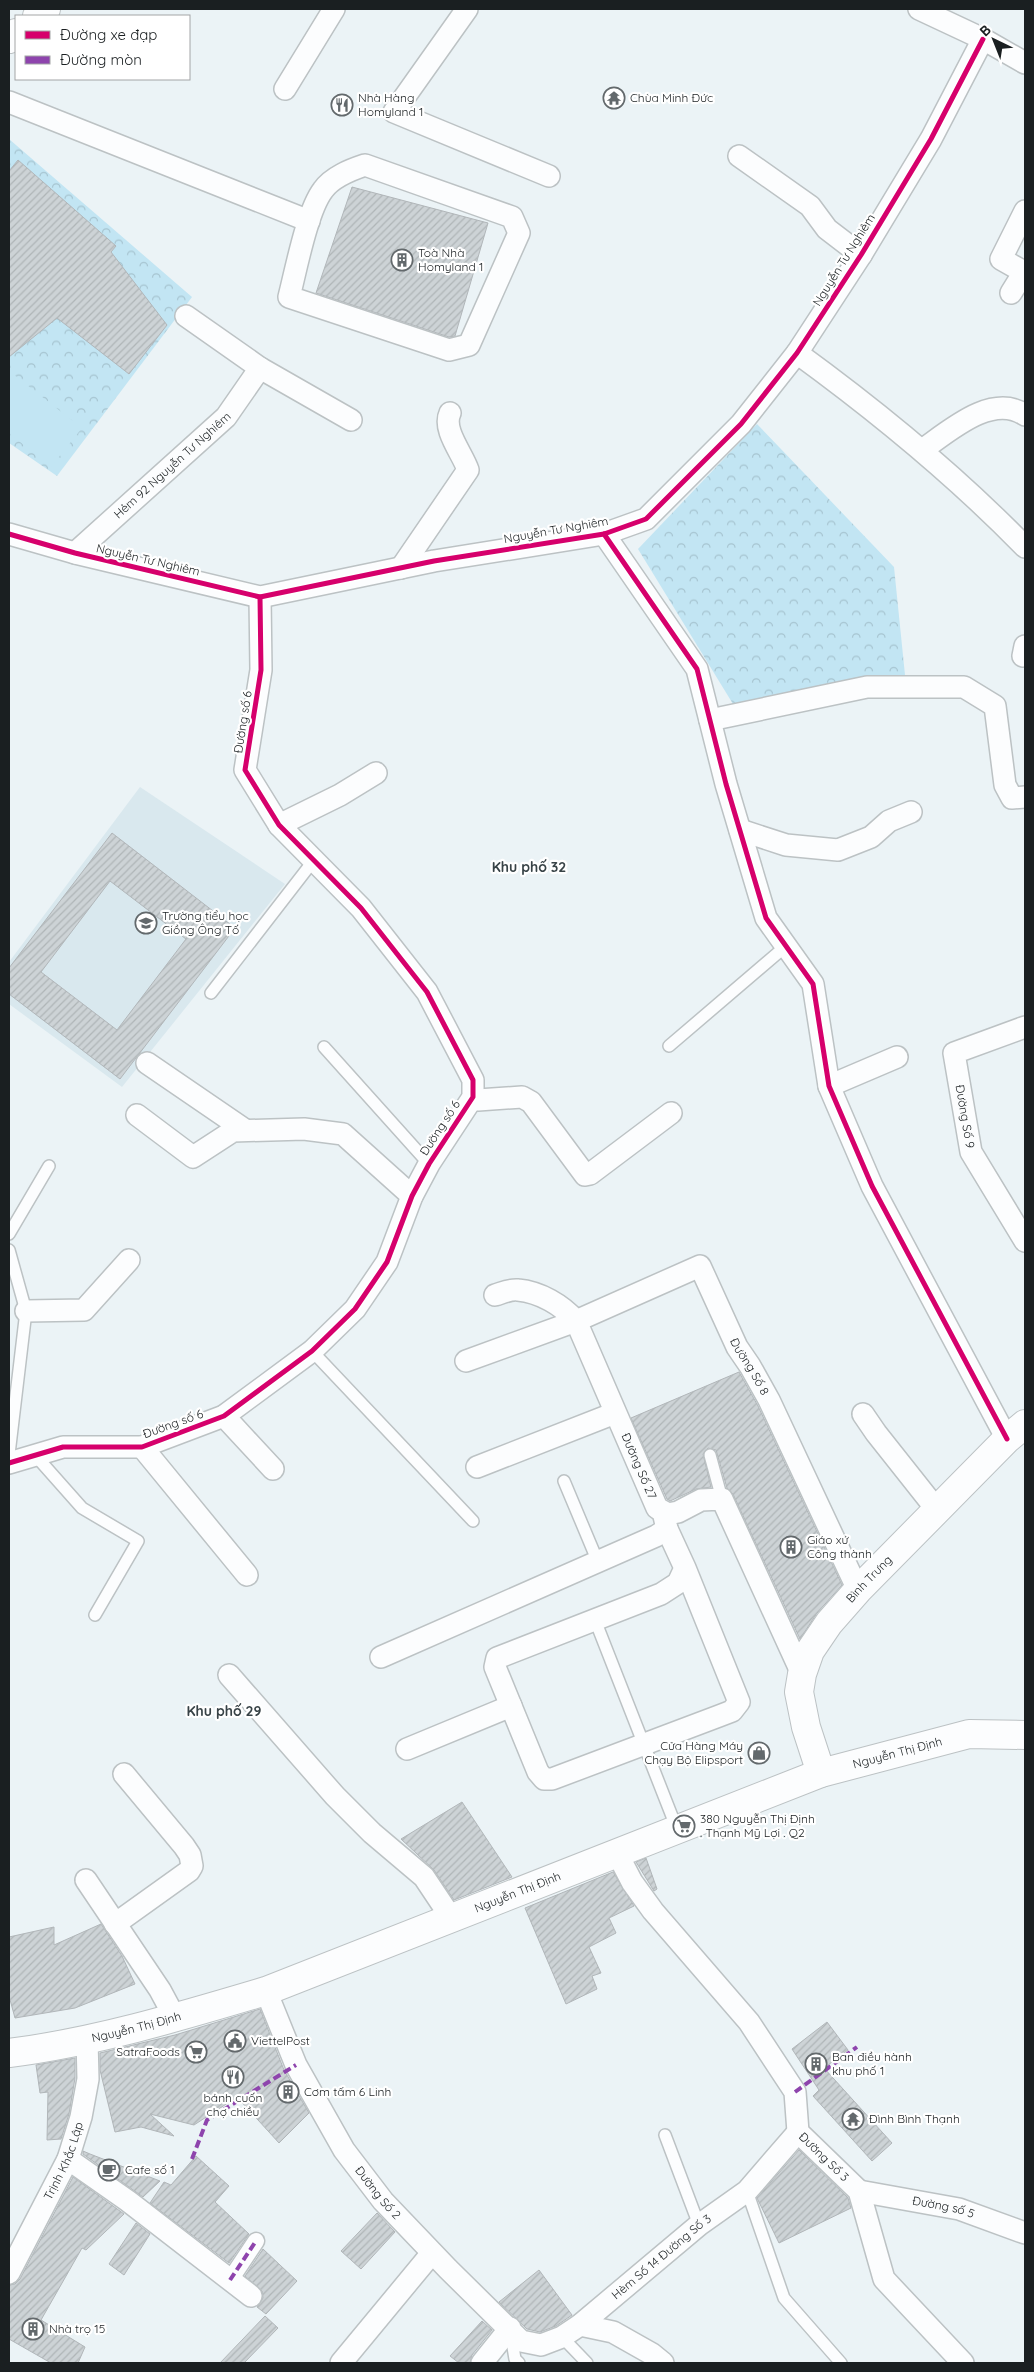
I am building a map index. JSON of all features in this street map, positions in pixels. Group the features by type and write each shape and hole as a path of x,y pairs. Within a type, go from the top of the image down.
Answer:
{"main road":[{"name":"Bình Trưng","path":"821,1773 806,1727 799,1692 802,1674 810,1651 829,1623 858,1590 1016,1431"},
{"name":"Nguyễn Thị Định","path":"9,2053 87,2039 174,2018 266,1991 821,1773 969,1734 1025,1736"}],"street":[{"path":"285,89 334,9"},
{"path":"467,9 394,112 549,176"},
{"path":"918,9 983,39 1025,63"},
{"name":"Nguyễn Tư Nghiêm","path":"9,534 74,553 260,597 401,568 604,534 646,519 740,424 797,353 861,255 931,138 983,39"},
{"path":"9,102 309,221"},
{"path":"739,156 810,206 827,229 861,255"},
{"path":"365,165 512,217 519,233 469,345 449,350 289,297 309,221 323,190 347,171 365,165"},
{"path":"1011,293 1024,272 1001,259 1025,212"},
{"path":"186,316 260,368 351,420"},
{"path":"797,353 851,392 922,450 997,518 1025,547"},
{"name":"Hẻm 92 Nguyễn Tư Nghiêm","path":"74,553 226,417 260,368"},
{"path":"922,450 969,418 989,408 1019,410 1025,415"},
{"path":"401,568 468,470 450,427 450,414"},
{"path":"604,534 698,669 740,830 766,918 813,984 829,1086 872,1186 1016,1431"},
{"name":"Đường số 6","path":"9,1464 63,1447 142,1447 224,1416 312,1351 355,1309 387,1262 412,1196 429,1164 473,1097 473,1080 427,992 361,908 279,825 245,770 261,670 260,597"},
{"path":"710,720 867,687 964,687 996,706 1005,785 1012,798 1025,797"},
{"path":"279,825 340,795 376,773"},
{"path":"740,830 786,845 838,850 872,837 889,821 911,812"},
{"name":"Đường Số 9","path":"1025,1027 954,1053 971,1152 1025,1241"},
{"path":"829,1086 897,1058"},
{"path":"147,1063 245,1130"},
{"path":"473,1097 478,1100 522,1097 531,1102 585,1175 590,1174 671,1113"},
{"path":"137,1115 193,1157 233,1131 304,1128 343,1134 412,1196"},
{"path":"26,1311 84,1310 129,1260"},
{"name":"Đường Số 8","path":"576,1321 700,1266 737,1347 769,1400 858,1590"},
{"path":"466,1361 576,1321 567,1310 538,1295 518,1290 494,1295"},
{"name":"Đường Số 27","path":"576,1321 615,1413 665,1520"},
{"path":"478,1467 615,1413"},
{"path":"863,1414 876,1434 937,1510"},
{"path":"224,1416 273,1469"},
{"path":"142,1447 247,1575"},
{"path":"722,1499 802,1674"},
{"name":"Đường Số 27","path":"665,1520 668,1514 678,1512 701,1500 722,1499"},
{"path":"381,1657 598,1562 665,1520 685,1568 739,1702 732,1711 552,1779 544,1779 538,1772 495,1667 497,1658 661,1594 678,1583 685,1568"},
{"path":"229,1675 336,1796 372,1833 424,1877 452,1919"},
{"path":"406,1749 511,1706"},
{"path":"115,1924 189,1871 192,1866 190,1855 184,1846 124,1774"},
{"name":"Đường Số 3","path":"617,1853 637,1889 749,2022 795,2092 798,2132 859,2191 884,2279 963,2363"},
{"path":"86,1880 160,1990 174,2018"},
{"name":"Đường Số 2","path":"266,1991 296,2065 344,2150 383,2201 432,2253 510,2328"},
{"name":"Trịnh Khắc Lập","path":"9,2273 68,2158 81,2117 88,2079 87,2039"},
{"name":"Hèm Số 14 Đường Số 3","path":"510,2328 521,2341 541,2345 562,2337 580,2325 699,2225 746,2191 798,2132"},
{"path":"68,2158 128,2201 251,2296"},
{"name":"Đường số 5","path":"859,2191 958,2210 1025,2232"},
{"path":"230,2280 256,2241"},
{"path":"341,2363 432,2253"},
{"path":"580,2325 613,2332 652,2354 663,2363"},
{"path":"482,2363 510,2328"}],"lane":[{"path":"211,993 314,860"},
{"path":"669,1046 786,946"},
{"path":"324,1047 429,1164"},
{"path":"9,1234 49,1166"},
{"path":"9,1250 26,1311 9,1454"},
{"path":"312,1351 473,1521"},
{"path":"35,1455 82,1508 138,1540 95,1615"},
{"path":"710,1455 722,1499"},
{"path":"564,1481 598,1562"},
{"path":"595,1620 677,1829"},
{"path":"666,2135 699,2225"},
{"path":"746,2191 784,2298 841,2363"},
{"path":"510,2328 515,2359 519,2363"},
{"path":"562,2337 587,2363"}],"shaded area":[{"name":"Trường tiểu học Giồng Ông Tố","path":"140,787 285,884 122,1087 9,1004 9,962"}],"green space":[{"path":"9,139 192,297 57,476 9,443"},
{"path":"13,374 82,428 51,467 9,433 9,380"},
{"path":"757,424 894,567 905,675 733,704 638,549"}],"building":[{"path":"18,160 116,246 111,252 167,325 129,374 57,318 9,357 9,171"},
{"name":"Toà Nhà Homyland 1","path":"352,187 488,223 455,336 449,337 316,293"},
{"path":"112,833 235,928 120,1079 9,994 9,968","holes":["110,881 186,939 117,1030 41,972"]},
{"name":"Giáo xứ Công thành","path":"739,1372 758,1406 842,1585 817,1613 800,1639 733,1494 727,1488 716,1450 708,1448 703,1454 711,1487 696,1489 670,1501 667,1499 631,1418"},
{"path":"462,1802 512,1877 454,1900 434,1870 401,1839"},
{"path":"646,1858 657,1889 654,1891 636,1862"},
{"path":"613,1872 634,1906 609,1918 616,1933 589,1947 601,1973 592,1976 597,1989 566,2004 525,1908"},
{"path":"101,1924 122,1956 135,1984 75,2008 15,2018 9,1996 9,1937 54,1927 54,1945"},
{"path":"260,2009 284,2070 309,2113 279,2143 237,2097 194,2125 150,2114 174,2136 141,2127 115,2132 100,2070 100,2053 175,2035"},
{"path":"827,2022 848,2050 824,2068 892,2143 872,2161 813,2096 819,2090 792,2049"},
{"path":"75,2058 75,2078 69,2114 61,2139 47,2140 48,2092 40,2093 36,2065"},
{"path":"799,2150 848,2198 851,2208 779,2243 757,2198"},
{"path":"83,2151 160,2181 143,2197 83,2154"},
{"path":"196,2156 229,2186 215,2202 249,2234 229,2263 150,2203 164,2182 171,2185"},
{"path":"73,2177 124,2214 86,2250 82,2248 41,2320 85,2347 78,2363 51,2363 9,2339 9,2285 15,2284 20,2279"},
{"path":"377,2213 395,2232 361,2269 341,2251"},
{"path":"136,2223 150,2234 124,2275 109,2264"},
{"path":"263,2249 297,2281 266,2314 257,2307 263,2298 262,2291 245,2276"},
{"path":"539,2270 572,2315 556,2326 540,2332 527,2329 499,2302"},
{"path":"265,2316 278,2328 244,2363 220,2363"},
{"path":"482,2321 492,2330 472,2355 470,2363 459,2363 450,2356"}],"marked path":[{"path":"795,2092 857,2047"},
{"path":"192,2159 207,2120 296,2065"},
{"path":"230,2280 256,2241"}],"cycle path":[{"path":"9,534 75,553 260,597 434,561 604,534 646,519 741,424 797,353 861,255 931,139 983,39"},
{"path":"604,534 697,669 726,784 766,918 813,984 829,1086 872,1186 1007,1439"},
{"path":"9,1463 63,1447 142,1447 224,1416 312,1351 355,1309 387,1262 412,1196 429,1164 473,1097 473,1080 427,992 361,908 279,825 245,770 261,670 260,597"}],"place":[{"name":"Chùa Minh Đức","path":"614,98"},
{"name":"Nhà Hàng Homyland 1","path":"342,105"},
{"name":"Toà Nhà Homyland 1","path":"402,260"},
{"name":"Trường tiểu học Giồng Ông Tố","path":"146,923"},
{"name":"Giáo xứ Công thành","path":"791,1547"},
{"name":"Cửa Hàng Máy Chạy Bộ Elipsport","path":"759,1753"},
{"name":"380 Nguyễn Thị Định . Thạnh Mỹ Lợi . Q2","path":"684,1826"},
{"name":"ViettelPost","path":"235,2041"},
{"name":"SatraFoods","path":"196,2052"},
{"name":"Ban điều hành khu phố 1","path":"816,2064"},
{"name":"bánh cuốn chợ chiều","path":"233,2077"},
{"name":"Cơm tấm 6 Linh","path":"288,2092"},
{"name":"Đình Bình Thạnh","path":"853,2119"},
{"name":"Cafe số 1","path":"109,2170"},
{"name":"Nhà trọ 15","path":"33,2329"}],"district":[{"name":"Khu phố 32","path":"529,867"},
{"name":"Khu phố 29","path":"224,1711"}]}
